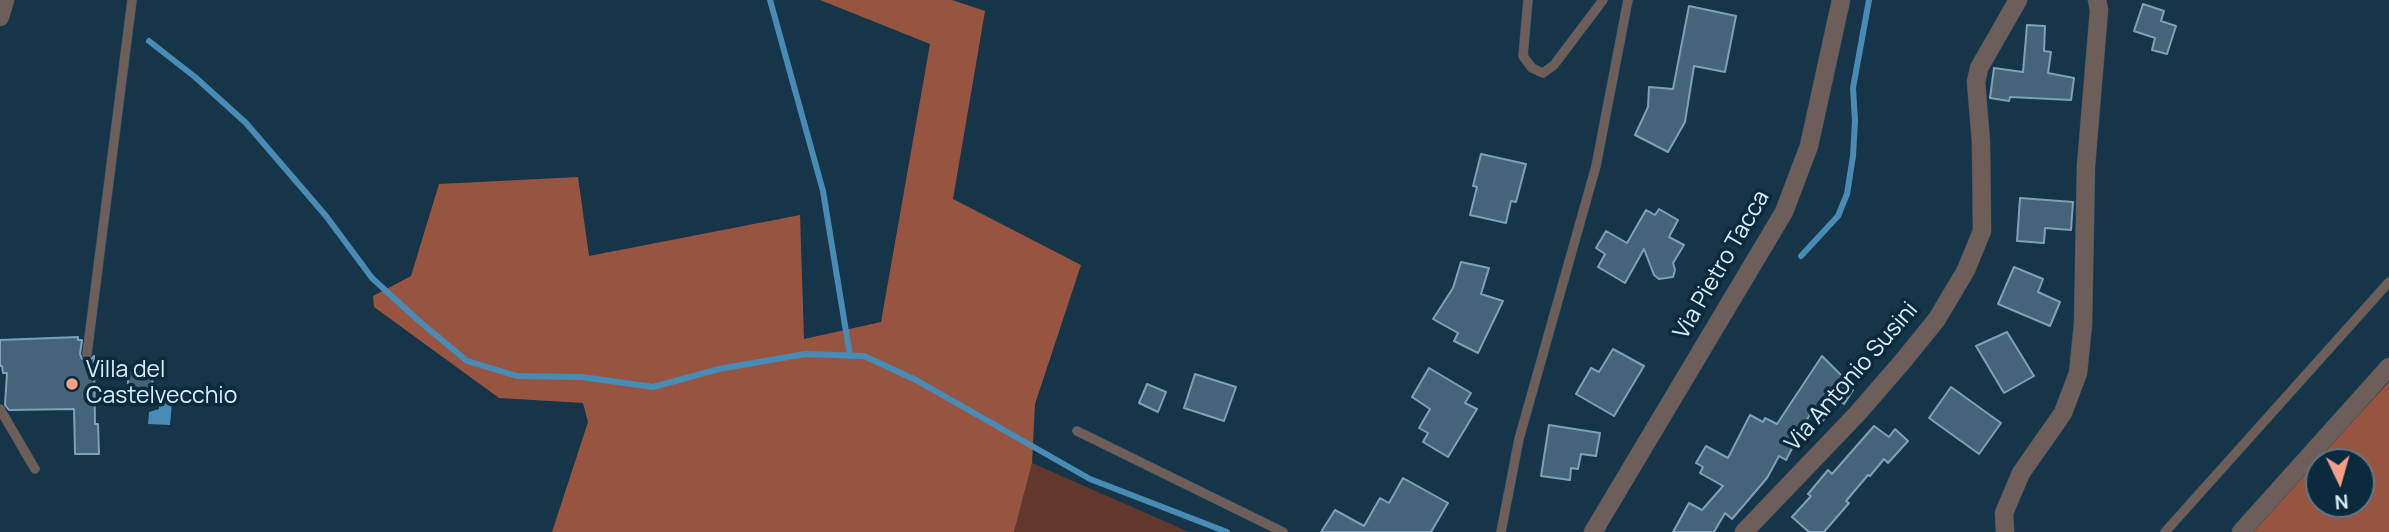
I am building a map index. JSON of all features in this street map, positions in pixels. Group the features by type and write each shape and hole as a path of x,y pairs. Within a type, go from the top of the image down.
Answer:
{"street":[{"path":"0,16 5,0"},
{"name":"Via Pietro Tacca","path":"1593,532 1784,212 1809,146 1841,0"},
{"name":"Via Antonio Susini","path":"1744,532 1857,414 1903,361 1937,319 1966,270 1982,231 1981,142 1976,82 1979,68 2018,0"},
{"path":"2005,532 2004,513 2021,473 2063,412 2078,373 2083,324 2086,166 2099,10 2097,0"},
{"path":"2241,532 2389,367"}],"lane":[{"path":"87,354 132,0"},
{"path":"1528,0 1523,57 1532,68 1543,73 1554,65 1603,0"},
{"path":"1501,532 1519,439 1596,166 1628,0"},
{"path":"2165,532 2389,282"},
{"path":"0,409 35,469"},
{"path":"1077,431 1283,532"}],"shaded area":[{"path":"820,0 952,0 985,11 953,199 1081,265 1035,404 1032,463 1014,532 552,532 588,422 583,403 499,398 374,307 373,296 411,276 439,184 578,177 589,256 800,215 804,339 881,322 930,44"},
{"path":"2389,382 2389,532 2248,532 2305,471 2305,518 2375,518 2375,448 2327,448"},
{"path":"1032,463 1189,532 1014,532"}],"water":[{"path":"160,391 173,392 170,425 148,424 149,412 159,409"}],"building":[{"path":"2143,4 2164,11 2161,21 2176,26 2167,54 2152,50 2155,38 2134,31"},
{"path":"1689,6 1736,16 1725,72 1694,66 1685,122 1668,152 1635,135 1648,107 1649,87 1673,89"},
{"path":"2027,25 2045,26 2044,51 2051,52 2048,73 2074,78 2071,100 2010,97 2009,101 1990,98 1994,68 2023,72"},
{"path":"1481,154 1526,164 1516,202 1511,201 1506,223 1470,215 1477,187 1473,186"},
{"path":"2020,198 2073,202 2071,230 2045,228 2044,243 2017,241"},
{"path":"1659,209 1678,220 1669,237 1684,245 1673,263 1673,277 1659,279 1654,275 1644,249 1625,283 1598,267 1605,254 1596,248 1606,231 1627,243 1646,210 1655,215"},
{"path":"1461,262 1489,268 1481,294 1503,301 1478,353 1454,341 1458,333 1433,319 1453,288"},
{"path":"2014,267 2043,279 2038,292 2060,302 2050,326 1998,304"},
{"path":"2007,332 2034,376 2004,393 1976,346"},
{"name":"Villa del Castelvecchio","path":"78,337 78,340 82,340 82,359 89,361 94,356 95,424 98,424 99,454 75,454 74,409 9,410 5,405 7,373 3,373 0,366 0,340"},
{"path":"1613,349 1644,366 1614,416 1576,394 1591,368 1599,372"},
{"path":"1822,356 1851,385 1853,390 1844,404 1837,399 1822,422 1810,414 1786,460 1779,456 1767,478 1732,519 1725,513 1714,532 1673,532 1689,503 1702,510 1723,486 1700,473 1703,467 1696,463 1706,446 1728,458 1750,415 1763,422 1765,418 1777,424"},
{"path":"1429,368 1471,393 1465,403 1477,409 1448,457 1423,442 1428,433 1419,428 1430,409 1412,397"},
{"path":"128,372 153,372 152,390 128,390"},
{"path":"1195,374 1236,387 1224,421 1184,408"},
{"path":"1147,384 1166,392 1158,412 1139,403"},
{"path":"1951,387 2001,423 1979,454 1929,418"},
{"path":"1549,425 1600,433 1596,456 1581,454 1578,469 1571,468 1570,480 1541,476"},
{"path":"1874,426 1889,437 1895,429 1908,441 1888,463 1884,459 1870,476 1868,475 1824,532 1809,532 1792,517 1811,496 1808,494 1828,470 1832,474"},
{"path":"1403,478 1448,503 1431,532 1321,532 1335,510 1364,526 1380,498 1389,503"}],"waterway":[{"path":"770,0 823,191 850,356"},
{"path":"1801,256 1838,216 1847,194 1855,121 1853,88 1869,0"},
{"path":"149,41 195,77 246,123 326,216 372,278 467,361 517,376 582,377 653,387 719,369 805,354 864,356 916,380 1090,479 1227,532"}],"place":[{"name":"Villa del Castelvecchio","path":"72,384"}]}
